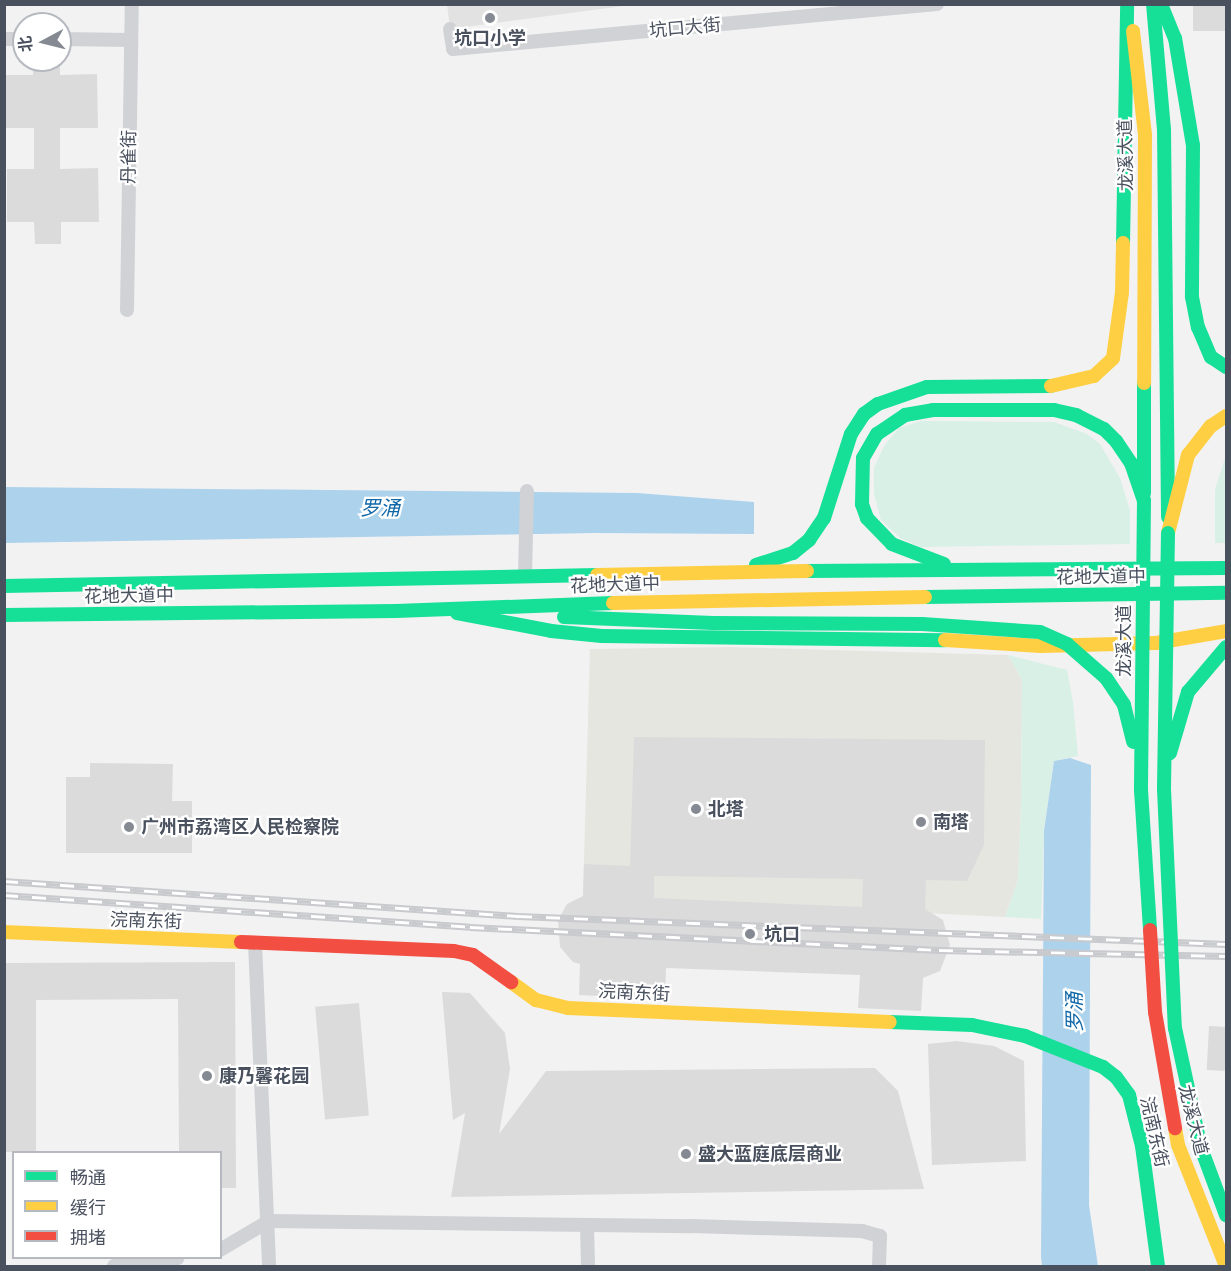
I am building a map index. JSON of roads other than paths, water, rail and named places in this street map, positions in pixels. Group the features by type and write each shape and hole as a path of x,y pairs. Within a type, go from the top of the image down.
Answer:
{"main road":[{"name":"龙溪大道","path":"1129,4 1145,135 1141,790 1154,1001 1164,1075 1182,1156 1227,1266"},
{"path":"732,572 776,560 809,540 824,518 844,449 858,421 898,394 941,386 1064,386 1094,376 1113,358 1122,292 1129,4"},
{"name":"龙溪大道","path":"1152,4 1162,83 1168,533 1164,789 1175,1028 1201,1148 1227,1215"},
{"path":"1161,4 1175,38 1193,145 1192,297 1198,327 1211,357 1227,367"},
{"path":"977,572 931,561 892,544 867,518 859,486 863,458 877,434 905,415 933,410 1054,410 1104,429 1131,463 1144,500"},
{"path":"1168,533 1188,455 1211,426 1227,416"},
{"name":"花地大道中","path":"4,586 732,572 977,572 1227,568"},
{"name":"花地大道中","path":"4,615 396,611 684,600 1227,593"},
{"path":"396,611 713,623 955,625 1040,632 1067,644 1089,660 1124,705 1141,790"},
{"path":"457,613 551,631 602,636 918,638 1041,645 1156,643 1227,631"},
{"path":"1164,789 1177,717 1188,692 1227,647"},
{"name":"浣南东街","path":"4,932 454,951 473,955 536,1000 568,1008 972,1025 1025,1036 1103,1067 1116,1077 1129,1095 1142,1146 1150,1222"},
{"path":"1144,1266 1150,1222"},
{"path":"1150,1222 1158,1266"},
{"path":"1150,1222 1170,1266"}],"street":[{"name":"丹雀街","path":"127,309 132,4"},
{"name":"坑口大街","path":"450,29 453,49 937,4"},
{"path":"72,39 131,40"},
{"path":"525,576 526,491"},
{"path":"255,943 269,1266"},
{"path":"222,1249 268,1221 862,1231 880,1236 879,1266"},
{"path":"587,1225 588,1266"},
{"path":"114,1266 164,1259"}],"water":[{"name":"罗涌","path":"4,487 637,493 754,502 754,534 595,533 5,543"},
{"name":"罗涌","path":"1070,758 1091,765 1089,1205 1098,1266 1042,1266 1044,831 1054,761"}],"railway":[{"path":"4,881 518,916 1226,944"},
{"path":"4,895 470,927 939,950 1226,956"}],"place":[{"name":"坑口小学","path":"490,18"},
{"name":"北塔","path":"696,809"},
{"name":"南塔","path":"921,822"},
{"name":"广州市荔湾区人民检察院","path":"129,827"},
{"name":"坑口","path":"750,934"},
{"name":"康乃馨花园","path":"207,1076"},
{"name":"盛大蓝庭底层商业","path":"686,1154"}]}
